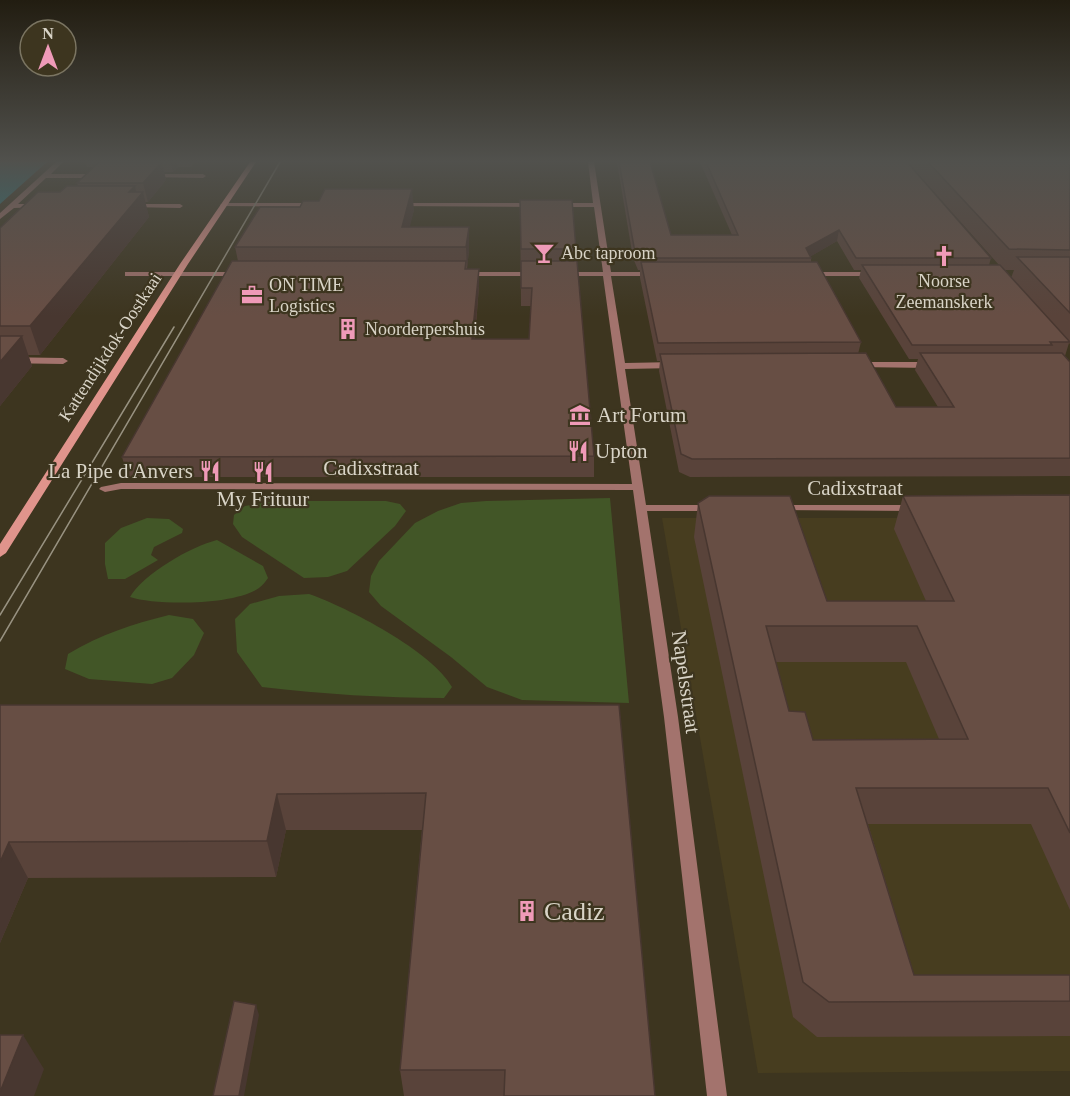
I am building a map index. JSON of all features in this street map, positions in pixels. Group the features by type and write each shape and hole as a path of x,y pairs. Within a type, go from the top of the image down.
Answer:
{"street":[{"name":"Kattendijkdok-Oostkaai","path":"0,553 217,213"},
{"name":"Napelsstraat","path":"598,213 671,717 717,1096"},
{"path":"128,274 249,274"},
{"path":"452,274 666,274"},
{"path":"798,274 882,274"},
{"path":"0,360 63,361"},
{"path":"620,366 691,365"},
{"path":"845,365 940,365"},
{"name":"Cadixstraat","path":"105,489 122,486 637,487"},
{"path":"640,508 724,508"},
{"name":"Cadixstraat","path":"771,508 927,508"}],"shaded area":[{"path":"662,518 1070,518 1070,1071 758,1073"}],"green space":[{"path":"610,498 629,703 522,700 487,687 451,657 381,606 369,592 371,576 379,561 415,523 438,511 461,503 486,501"},
{"path":"274,501 386,501 400,504 406,511 395,526 347,571 328,577 304,578 242,537 233,524 234,515 245,506"},
{"path":"147,518 169,519 183,529 182,533 154,547 151,555 158,560 125,579 108,579 105,543 121,528"},
{"path":"217,540 263,566 268,578 259,588 248,594 215,601 176,603 130,597 146,579 169,562 195,548"},
{"path":"309,594 345,609 388,632 427,660 442,673 452,687 444,698 353,695 262,687 237,652 235,619 250,604 279,596"},
{"path":"169,615 193,619 204,633 194,655 172,678 152,684 89,679 65,669 68,654 80,647 117,630"}],"building":[{"path":"16,213 125,213 30,326 0,326 0,228"},
{"path":"256,213 406,213 402,227 469,227 466,247 235,247"},
{"path":"520,213 573,213 576,249 521,249"},
{"path":"628,213 665,213 671,235 738,235 728,213 952,213 991,258 856,258 839,230 806,248 811,258 639,258 634,247"},
{"path":"976,213 1070,213 1070,250 1009,249"},
{"path":"1017,257 1070,257 1070,313"},
{"path":"232,261 466,261 465,269 479,269 472,339 529,339 532,288 521,288 521,261 577,261 594,456 122,457"},
{"path":"641,262 817,262 861,342 658,343"},
{"path":"862,265 1000,265 1070,342 1050,342 1052,345 912,345"},
{"path":"0,336 22,336 0,362"},
{"path":"866,353 896,407 954,407 920,353 1062,353 1070,362 1070,458 692,459 681,454 660,354"},
{"path":"1070,495 1070,833 1048,788 856,788 914,975 1070,975 1070,1001 829,1002 803,982 698,503 709,496 790,496 827,601 954,601 903,496","holes":["766,626 917,626 968,739 813,740 805,712 789,711"]},
{"name":"Cadiz","path":"0,705 619,705 655,1096 504,1096 505,1070 400,1070 426,793 277,794 267,841 9,842 0,862"},
{"path":"234,1001 256,1005 239,1096 213,1096"},
{"path":"0,1035 23,1035 0,1092"}],"tram line":[{"path":"0,641 250,213"},
{"path":"0,615 174,327"}],"place":[{"name":"Abc taproom","path":"544,253"},
{"name":"Noorse Zeemanskerk","path":"944,256"},
{"name":"ON TIME Logistics","path":"252,295"},
{"name":"Noorderpershuis","path":"348,329"},
{"name":"Art Forum","path":"580,415"},
{"name":"Upton","path":"578,451"},
{"name":"La Pipe d'Anvers","path":"210,471"},
{"name":"My Frituur","path":"263,472"},
{"name":"Cadiz","path":"527,911"}]}
